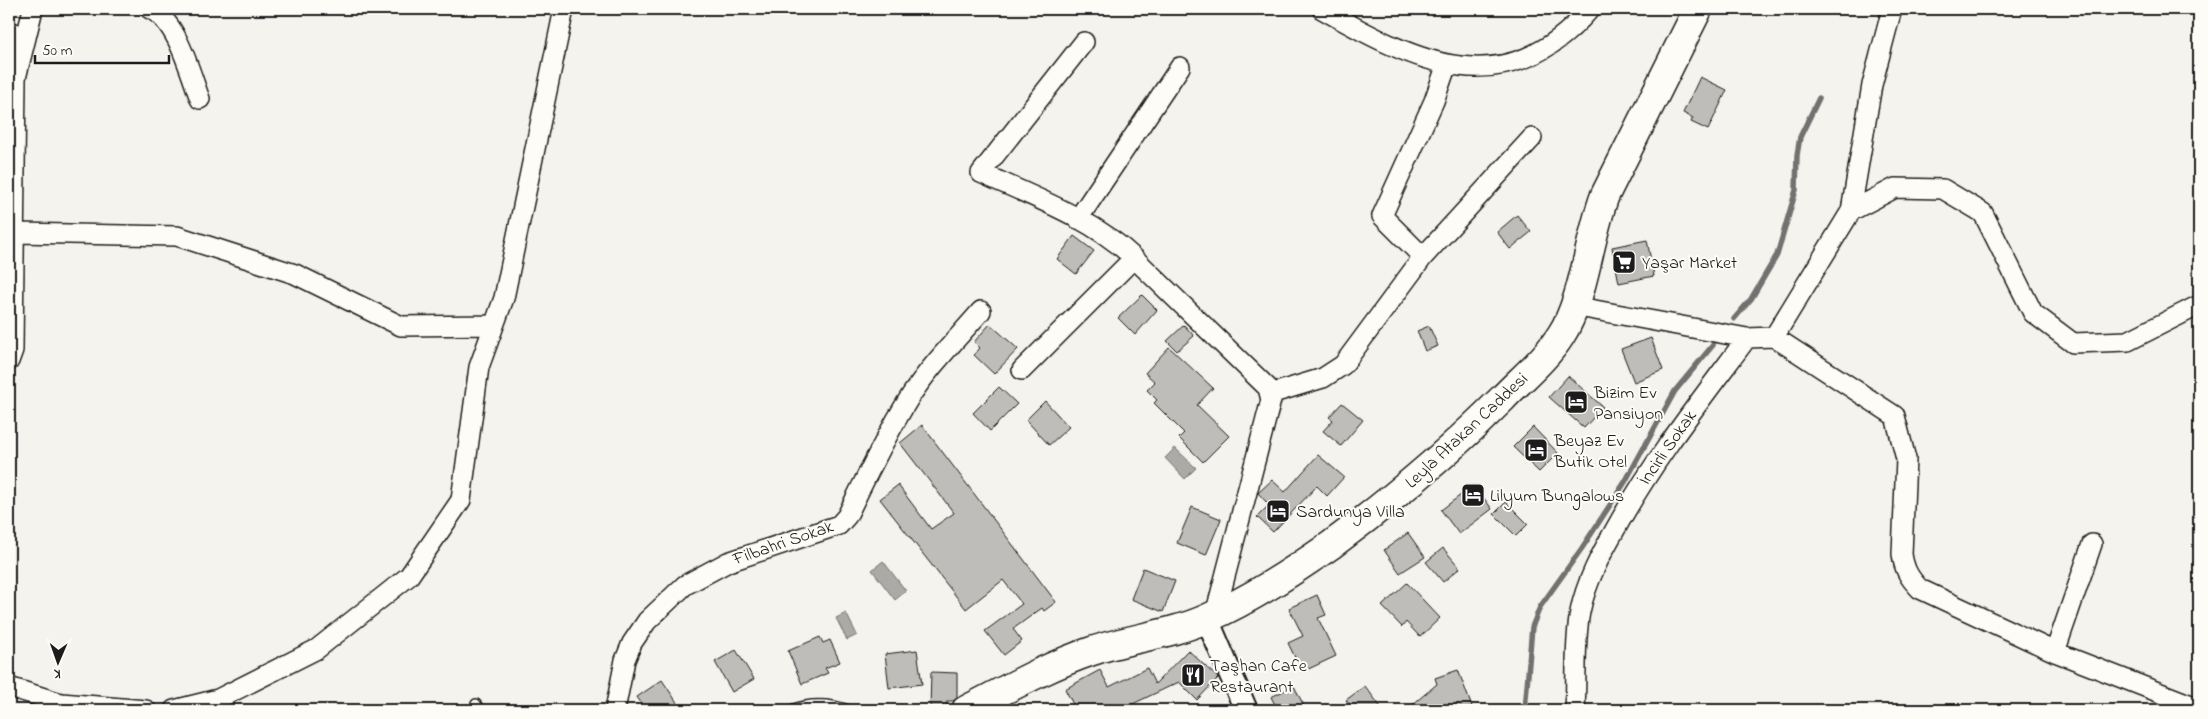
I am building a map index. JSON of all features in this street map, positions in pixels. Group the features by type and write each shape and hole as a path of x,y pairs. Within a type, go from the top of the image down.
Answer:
{"main road":[{"name":"Leyla Atakan Caddesi","path":"966,710 1017,684 1090,652 1211,617 1254,594 1318,554 1387,503 1479,422 1561,336 1573,306 1597,215 1605,195 1698,9"}],"street":[{"path":"9,361 13,350 16,233 17,34 33,9"},
{"path":"150,9 160,13 178,40 200,99"},
{"path":"174,710 218,699 317,649 408,576 461,500 479,367 504,298 564,9"},
{"path":"1322,9 1366,34 1447,64 1462,67 1490,67 1532,55 1553,44 1573,28 1590,9"},
{"path":"1774,336 1851,211 1872,85 1892,9"},
{"path":"1084,42 981,173 1078,219 1112,238 1268,388 1271,400 1211,617 1246,710"},
{"path":"1423,258 1382,216 1434,101 1447,64"},
{"path":"1078,219 1180,67"},
{"path":"1270,394 1323,378 1343,365 1423,258 1532,138"},
{"path":"1851,211 1895,188 1943,189 1983,214 2033,313 2073,343 2128,341 2199,305"},
{"path":"16,233 178,236 294,274 401,326 494,324"},
{"path":"1022,370 1134,258"},
{"path":"1573,306 1748,338 1774,336 1895,416 1906,459 1902,554 1904,567 1913,582 1920,589 2055,652 2199,708"},
{"name":"Filbahri Sokak","path":"615,710 625,660 632,643 647,621 685,585 728,562 826,529 839,524 843,520 908,399 930,370 981,311"},
{"name":"İncirli Sokak","path":"1575,710 1577,633 1580,611 1600,558 1638,488 1660,454 1748,338"},
{"path":"2055,652 2092,544"},
{"path":"9,687 61,702 146,710"}],"lane":[{"path":"790,710 811,705 848,710"}],"shaded area":[{"path":"1175,448 1196,468 1185,479 1165,458"},
{"path":"883,561 906,591 895,600 872,570"},
{"path":"846,613 857,635 847,640 836,618"}],"building":[{"path":"1700,77 1727,90 1708,130 1691,122 1693,118 1683,113"},
{"path":"1517,215 1531,232 1510,249 1497,232"},
{"path":"1074,236 1094,251 1076,274 1057,259"},
{"path":"1647,240 1654,276 1619,283 1612,247"},
{"path":"1142,295 1157,310 1135,335 1118,318"},
{"path":"990,324 1018,349 994,374 974,355 980,348 974,342"},
{"path":"1184,325 1194,336 1177,351 1167,341"},
{"path":"1429,326 1438,346 1425,351 1417,331"},
{"path":"1651,338 1663,370 1634,382 1621,349"},
{"path":"1169,347 1213,388 1197,405 1229,436 1203,462 1179,438 1184,433 1154,403 1157,400 1147,390 1155,382 1145,373"},
{"name":"Bizim Ev Pansiyon","path":"1568,376 1603,407 1584,428 1549,397"},
{"path":"999,387 1017,404 990,431 973,413"},
{"path":"1045,401 1069,427 1049,445 1026,420"},
{"path":"1342,403 1363,420 1341,446 1323,431 1333,420 1329,417"},
{"path":"922,425 1056,602 1044,611 1042,608 1013,629 1022,641 1004,655 985,631 1022,604 1003,580 966,609 880,499 898,485 931,529 954,513 900,443"},
{"name":"Beyaz Ev Butik Otel","path":"1533,427 1558,453 1539,472 1513,447"},
{"path":"1318,455 1344,477 1327,496 1317,486 1273,532 1257,517 1269,505 1258,493 1272,480 1285,492"},
{"path":"1474,485 1492,509 1459,534 1441,510"},
{"path":"1506,502 1528,524 1516,536 1494,514"},
{"path":"1192,507 1221,519 1206,555 1177,543"},
{"path":"1408,533 1425,557 1400,573 1384,550"},
{"path":"1443,548 1460,568 1443,582 1426,562"},
{"path":"1143,568 1175,581 1163,612 1131,599"},
{"path":"1407,583 1440,618 1420,637 1406,622 1402,627 1382,606"},
{"path":"1317,595 1326,615 1318,618 1336,656 1302,672 1288,643 1303,636 1289,608"},
{"path":"820,637 823,643 830,640 840,662 825,668 828,673 802,684 788,651"},
{"path":"736,650 754,679 732,692 715,662"},
{"path":"917,650 922,684 889,688 885,654"},
{"path":"1188,650 1218,678 1197,700 1179,682 1120,710 1076,710 1065,689 1100,670 1109,687 1147,668 1155,684"},
{"path":"1458,670 1472,707 1462,710 1406,710 1437,684 1435,678"},
{"path":"931,672 957,673 957,698 953,701 947,701 947,708 930,708"},
{"path":"662,680 678,704 669,710 646,710 637,697"},
{"path":"1294,686 1306,710 1278,710 1271,697"},
{"path":"1365,686 1383,710 1354,710 1346,700"}],"waterway":[{"path":"1734,319 1751,299 1777,255 1796,190 1797,155 1800,137 1819,98"},
{"path":"1525,710 1532,627 1540,607 1582,548 1625,482 1675,391 1713,345"}],"place":[{"name":"Yaşar Market","path":"1624,262"},
{"name":"Bizim Ev Pansiyon","path":"1576,402"},
{"name":"Beyaz Ev Butik Otel","path":"1536,450"},
{"name":"Lilyum Bungalows","path":"1473,495"},
{"name":"Sardunya Villa","path":"1278,511"},
{"name":"Taşhan Cafe Restaurant","path":"1193,675"}]}
